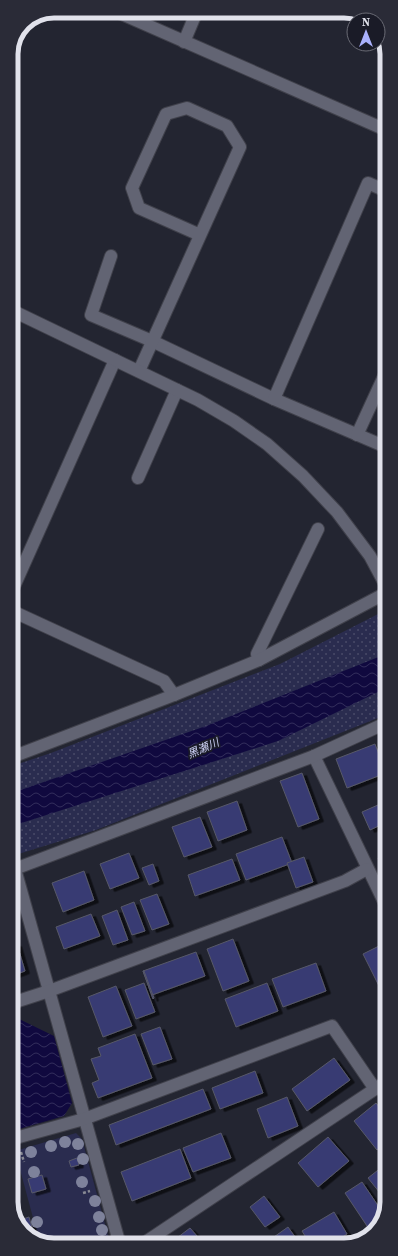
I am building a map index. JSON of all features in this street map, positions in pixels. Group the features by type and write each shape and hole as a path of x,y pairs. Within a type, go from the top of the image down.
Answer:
{"street":[{"path":"131,18 380,127"},
{"path":"184,42 194,18"},
{"path":"139,371 240,146 227,126 186,108 166,114 132,188 139,208 200,235"},
{"path":"274,399 368,183 380,188"},
{"path":"111,256 92,315 152,341 274,399 380,445"},
{"path":"18,313 177,390 234,421 266,444 303,476 337,512 370,556 380,575"},
{"path":"18,578 115,360"},
{"path":"357,435 380,385"},
{"path":"138,478 177,390"},
{"path":"259,660 257,654 318,529"},
{"path":"18,755 174,695 259,660 380,596"},
{"path":"18,614 164,681 174,695"},
{"path":"18,867 314,756 380,726"},
{"path":"314,756 380,894"},
{"path":"18,1001 49,992 345,881 367,869"},
{"path":"18,886 118,1238"},
{"path":"18,1138 84,1119 332,1026 375,1089"},
{"path":"150,1238 380,1086"}],"shaded area":[{"path":"380,613 380,717 96,830 18,854 18,764 51,753 280,664"},
{"path":"76,1133 82,1139 109,1238 52,1238 37,1234 18,1162 18,1150"}],"water":[{"name":"黒瀬川","path":"380,656 380,691 278,741 18,824 18,791 206,726"},
{"path":"18,1018 54,1036 72,1103 64,1116 18,1129"}],"building":[{"path":"375,744 380,757 380,775 347,788 336,759"},
{"path":"302,773 319,819 298,827 280,781"},
{"path":"237,801 247,830 218,841 207,812"},
{"path":"380,804 380,825 370,830 362,812"},
{"path":"200,817 212,847 184,857 172,827"},
{"path":"282,837 292,863 246,880 236,854"},
{"path":"129,853 139,878 110,889 100,864"},
{"path":"304,857 313,882 296,888 287,863"},
{"path":"232,859 240,880 195,896 188,875"},
{"path":"153,864 159,881 149,885 142,868"},
{"path":"84,871 94,900 63,912 52,883"},
{"path":"157,894 169,924 152,930 140,900"},
{"path":"134,902 145,931 132,935 121,907"},
{"path":"117,910 128,940 113,945 102,916"},
{"path":"91,914 100,936 64,949 56,927"},
{"path":"233,939 249,981 223,991 207,949"},
{"path":"380,946 380,988 363,954"},
{"path":"18,947 25,971 18,974"},
{"path":"196,952 205,976 152,995 143,971"},
{"path":"316,963 326,991 283,1007 272,979"},
{"path":"143,971 154,998 153,999"},
{"path":"144,983 155,1012 136,1019 125,990"},
{"path":"267,983 278,1011 236,1027 225,999"},
{"path":"116,986 132,1026 103,1037 88,997"},
{"path":"160,1027 172,1059 153,1065 141,1034"},
{"path":"135,1034 152,1078 98,1098 92,1083 99,1080 91,1059 101,1056 98,1048"},
{"path":"334,1058 350,1080 307,1111 292,1089"},
{"path":"255,1071 263,1093 220,1109 212,1088"},
{"path":"203,1089 211,1109 116,1145 109,1125"},
{"path":"287,1097 298,1126 268,1138 257,1109"},
{"path":"376,1103 380,1108 380,1148 377,1150 354,1121"},
{"path":"221,1133 231,1158 193,1172 183,1148"},
{"path":"328,1137 349,1161 318,1187 298,1163"},
{"path":"180,1149 191,1178 132,1201 121,1172"},
{"path":"77,1158 79,1165 71,1167 69,1161"},
{"path":"380,1169 380,1193 368,1178"},
{"path":"42,1175 46,1189 32,1193 28,1179"},
{"path":"362,1182 380,1208 373,1224 368,1228 345,1193"},
{"path":"264,1196 280,1217 265,1227 250,1207"},
{"path":"334,1212 347,1234 341,1238 306,1238 302,1231"},
{"path":"29,1217 33,1232 27,1226 23,1219"},
{"path":"288,1227 296,1238 272,1238"},
{"path":"190,1228 199,1238 177,1238"}]}
